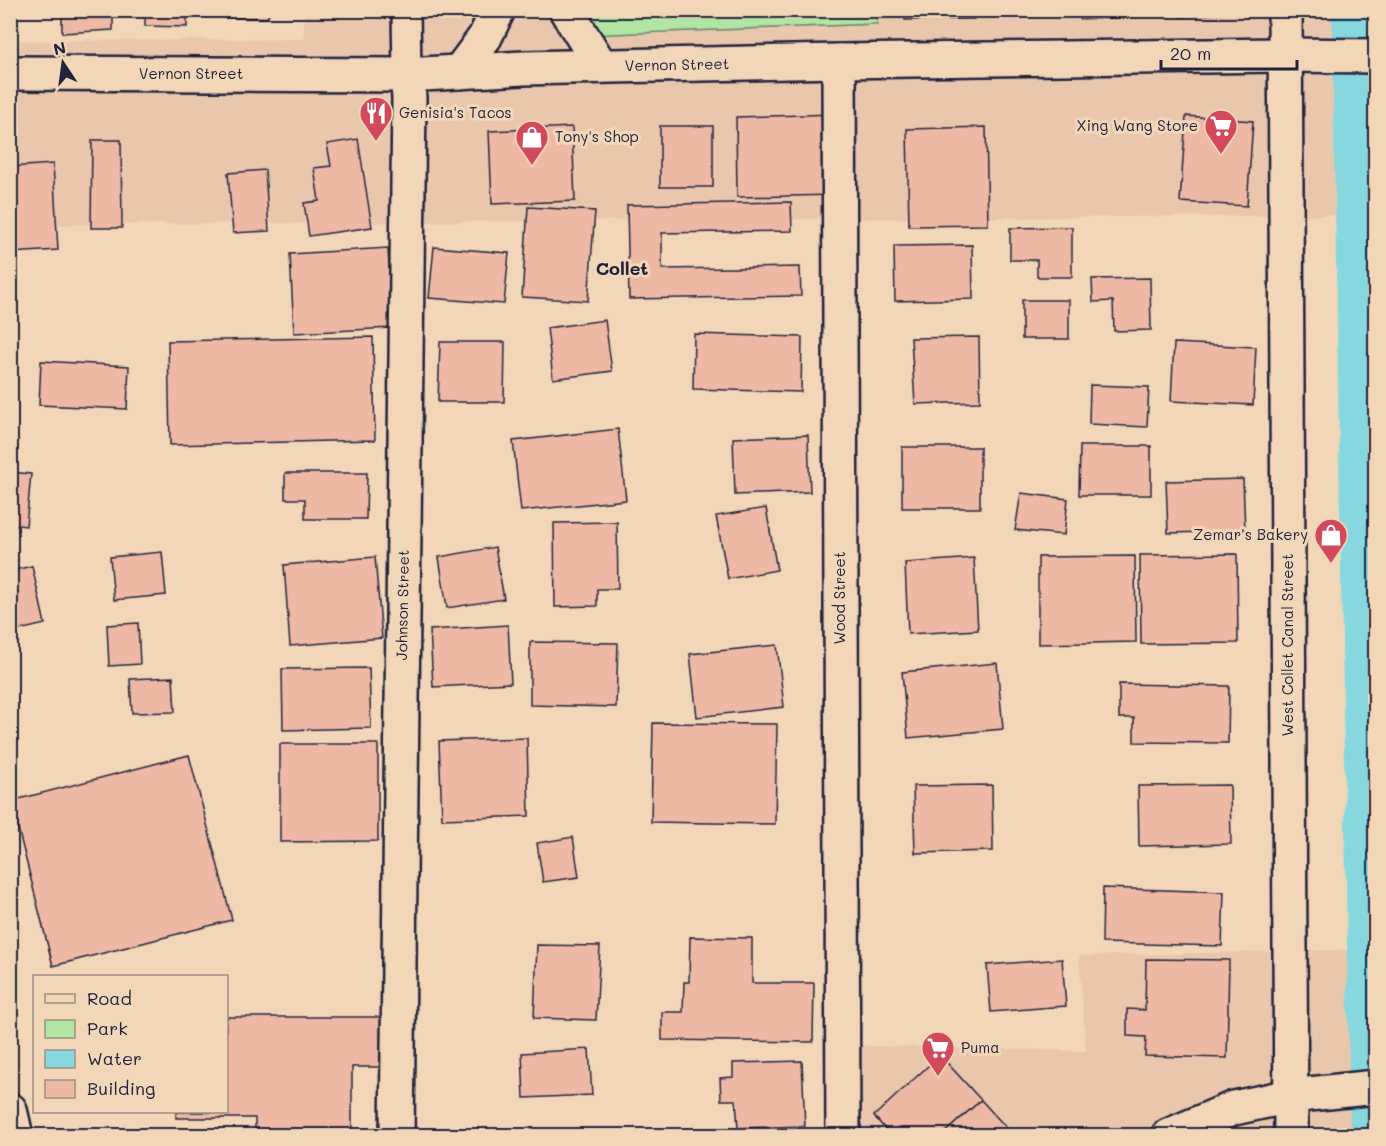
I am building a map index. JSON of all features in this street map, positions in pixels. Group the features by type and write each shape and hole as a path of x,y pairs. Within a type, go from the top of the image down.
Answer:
{"street":[{"path":"459,72 485,37 498,10"},
{"path":"566,10 601,66"},
{"name":"West Collet Canal Street","path":"1284,10 1291,1136"},
{"name":"Vernon Street","path":"10,73 407,75 601,66 838,60 1376,56"},
{"name":"Wood Street","path":"838,60 843,1136"},
{"name":"Johnson Street","path":"397,1136 409,98 407,75"},
{"path":"1168,1136 1188,1125 1234,1108 1290,1096 1376,1087"},
{"path":"10,1110 16,1136"}],"lane":[{"path":"406,10 407,75"}],"shaded area":[{"path":"304,10 592,11 588,35 877,24 878,10 1363,11 1366,215 11,225 10,41 304,39"},
{"path":"1372,949 1374,1135 831,1136 834,1045 1086,1051 1079,956"}],"green space":[{"path":"592,11 878,11 877,24 587,35"}],"water":[{"path":"1363,11 1376,11 1375,1136 1374,1135"}],"building":[{"path":"62,10 113,10 113,30 62,33"},
{"path":"145,10 187,10 187,27 145,26"},
{"path":"207,10 271,10 267,18 203,17"},
{"path":"905,10 973,10 974,19 905,20"},
{"path":"1081,10 1138,10 1137,17 1080,19"},
{"path":"1180,10 1253,10 1180,17"},
{"path":"835,114 836,195 737,197 736,117"},
{"path":"1186,116 1253,121 1247,206 1180,202"},
{"path":"660,126 713,126 713,187 660,187"},
{"name":"Tony's Shop","path":"572,127 575,201 492,204 489,131"},
{"path":"986,127 988,225 909,226 907,129"},
{"path":"358,139 372,227 309,236 304,203 319,201 314,168 331,166 327,144"},
{"path":"92,140 121,140 122,228 91,228"},
{"path":"53,164 58,250 10,253 10,167"},
{"path":"265,170 269,231 233,233 228,173"},
{"path":"791,202 792,231 662,233 662,269 800,267 801,296 629,299 627,205"},
{"path":"528,207 595,211 588,301 522,297"},
{"path":"1072,227 1072,277 1037,277 1037,260 1010,260 1010,228"},
{"path":"972,245 973,299 895,301 894,246"},
{"path":"434,247 509,253 504,304 429,298"},
{"path":"388,248 392,328 294,333 290,254"},
{"path":"1150,278 1151,330 1114,331 1113,301 1093,302 1092,279"},
{"path":"1022,300 1069,300 1069,339 1022,339"},
{"path":"605,320 612,371 553,379 547,328"},
{"path":"694,334 802,337 801,392 693,389"},
{"path":"373,337 375,440 170,445 168,341"},
{"path":"979,337 980,402 915,404 911,338"},
{"path":"440,342 505,342 504,402 438,402"},
{"path":"1174,343 1256,347 1253,405 1171,401"},
{"path":"41,361 129,366 127,409 39,405"},
{"path":"1090,385 1149,387 1147,427 1089,424"},
{"path":"618,429 626,500 521,511 513,441"},
{"path":"808,435 810,492 735,495 733,438"},
{"path":"1080,446 1151,446 1151,495 1079,495"},
{"path":"902,447 980,447 980,508 902,508"},
{"path":"10,472 31,474 26,526 10,524"},
{"path":"285,473 367,473 366,519 305,519 305,499 285,499"},
{"path":"1243,479 1245,531 1168,533 1166,481"},
{"path":"1021,493 1068,499 1064,535 1015,530"},
{"path":"766,508 777,570 728,579 716,516"},
{"path":"617,522 618,589 597,589 597,606 555,607 554,523"},
{"path":"495,547 504,599 447,608 439,557"},
{"path":"162,552 166,595 114,600 110,557"},
{"path":"1237,554 1238,643 1141,644 1140,555"},
{"path":"1135,556 1136,642 1038,644 1038,557"},
{"path":"375,557 382,638 290,646 284,565"},
{"path":"974,558 978,630 908,634 905,563"},
{"path":"32,566 45,624 11,632 12,643 10,643 10,571"},
{"path":"138,623 140,664 109,666 107,625"},
{"path":"508,625 511,683 433,687 430,630"},
{"path":"530,642 618,643 616,707 530,705"},
{"path":"777,645 784,707 697,717 690,654"},
{"path":"997,663 1003,729 908,738 902,672"},
{"path":"369,668 371,728 283,730 282,669"},
{"path":"173,677 175,712 132,713 130,679"},
{"path":"1119,684 1229,686 1228,743 1134,742 1134,718 1119,718"},
{"path":"653,723 777,724 775,824 651,822"},
{"path":"527,738 529,816 442,819 439,741"},
{"path":"280,744 378,744 378,841 280,842"},
{"path":"189,755 232,920 53,966 11,801"},
{"path":"992,785 993,851 915,853 913,786"},
{"path":"1230,785 1231,844 1139,846 1138,786"},
{"path":"573,837 579,877 543,882 537,843"},
{"path":"1103,888 1224,892 1222,946 1102,943"},
{"path":"690,937 752,938 752,983 814,983 813,1042 662,1040 662,1012 683,1012 684,982 689,982"},
{"path":"537,945 600,946 596,1020 534,1018"},
{"path":"1062,959 1066,1006 991,1012 987,965"},
{"path":"1146,959 1229,960 1227,1058 1145,1056 1146,1037 1127,1036 1127,1009 1145,1010"},
{"path":"228,1017 394,1017 394,1067 352,1067 352,1136 255,1136 255,1118 176,1118 176,1113 228,1113"},
{"path":"589,1049 592,1095 524,1098 522,1053"},
{"name":"Puma","path":"940,1055 981,1100 941,1136 891,1136 874,1116"},
{"path":"802,1061 805,1126 738,1128 736,1100 721,1100 720,1078 733,1077 733,1063"},
{"name":"Puma","path":"981,1100 1014,1136 941,1136"},
{"path":"780,1130 780,1136 737,1136 737,1132"}],"waterway":[{"path":"1356,10 1374,1136"}],"place":[{"name":"Genisia's Tacos","path":"376,142"},
{"name":"Xing Wang Store","path":"1221,155"},
{"name":"Tony's Shop","path":"532,166"},
{"name":"Zemar's Bakery","path":"1331,564"},
{"name":"Puma","path":"938,1077"}],"district":[{"name":"Collet","path":"622,269"}]}
